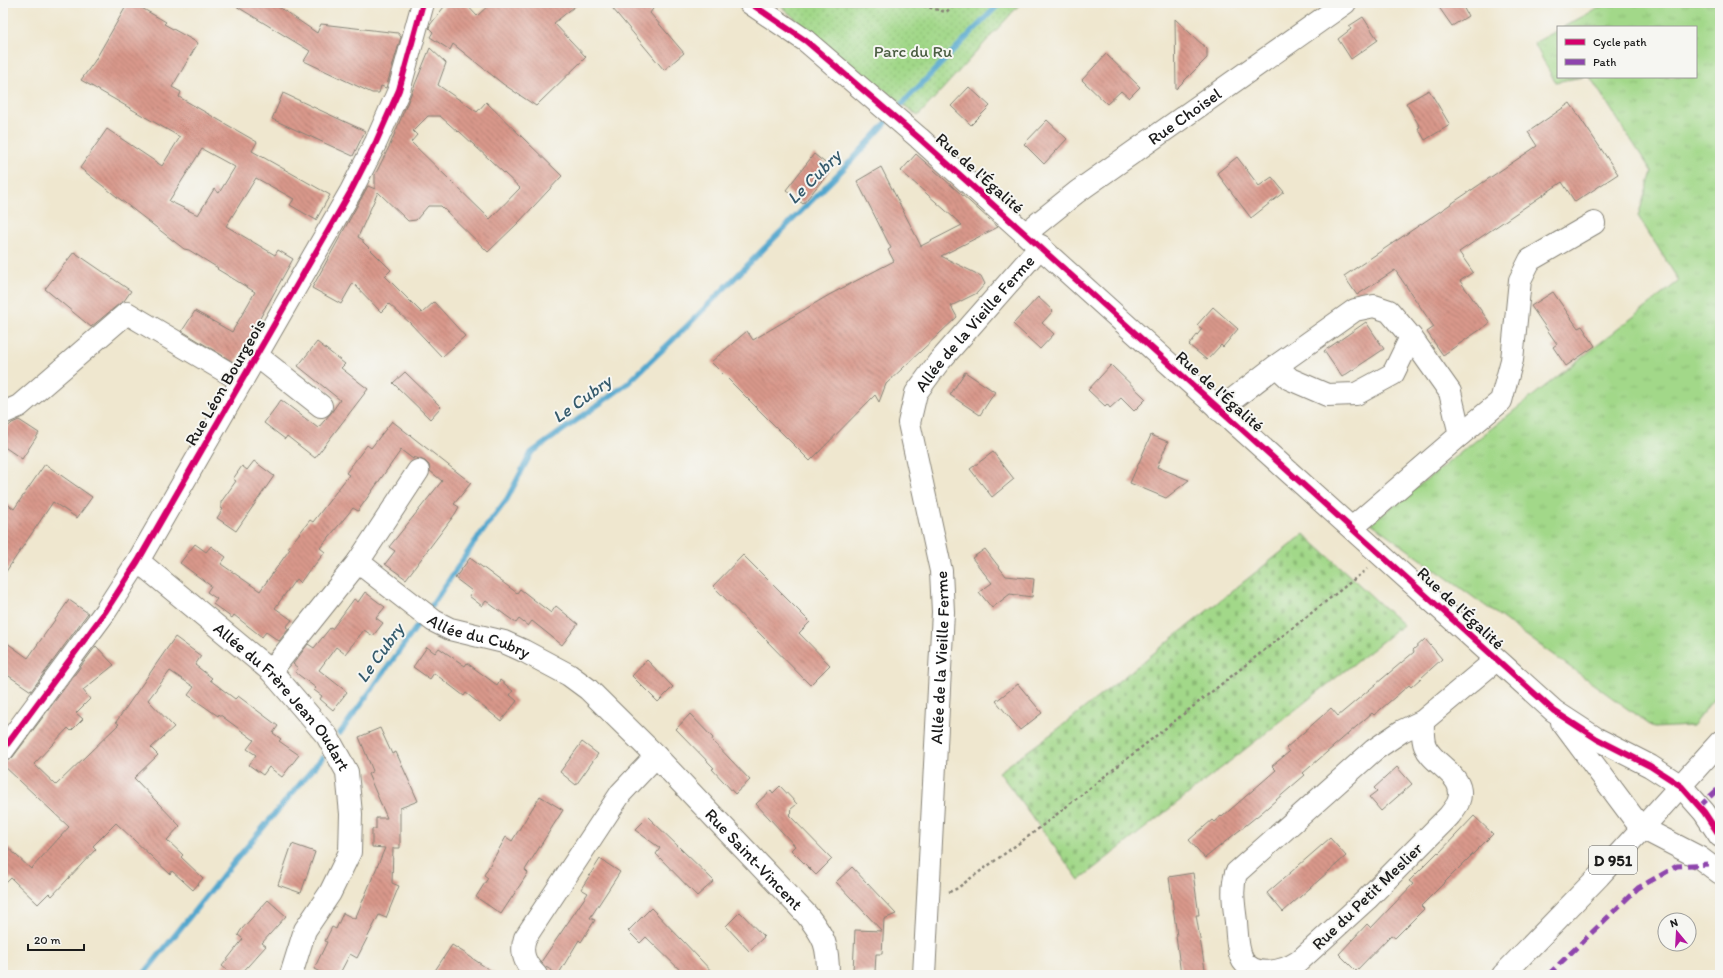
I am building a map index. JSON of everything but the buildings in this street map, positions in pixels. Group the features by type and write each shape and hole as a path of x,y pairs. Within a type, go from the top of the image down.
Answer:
{"street":[{"name":"Rue Léon Bourgeois","path":"3,750 105,612 138,561 351,191 376,142 399,90 423,3"},
{"name":"Rue de l'Égalité","path":"750,3 806,41 919,138 1033,239 1219,410 1554,711 1597,739 1650,766 1681,786 1704,812 1720,836"},
{"name":"Rue Choisel","path":"1033,239 1077,192 1345,3"},
{"path":"1352,528 1501,401 1512,360 1520,280 1530,260 1594,223"},
{"name":"Allée de la Vieille Ferme","path":"924,975 943,612 941,571 909,423 916,393 1033,239"},
{"path":"1219,410 1276,366 1355,310 1374,306 1388,311 1411,337 1450,392 1460,435"},
{"path":"3,413 19,406 127,313 242,381"},
{"path":"1276,366 1290,380 1327,395 1356,394 1392,374 1411,337"},
{"path":"256,354 321,406"},
{"path":"271,671 358,562 418,471"},
{"name":"Allée du Frère Jean Oudart","path":"138,561 271,671 327,736 348,772 351,814 350,852 330,894 305,930 291,975"},
{"name":"Allée du Cubry","path":"358,562 434,621 450,629 504,642 517,648 569,675 605,704"},
{"name":"Rue du Petit Meslier","path":"1423,721 1425,746 1431,756 1452,775 1458,784 1460,794 1458,803 1449,816 1367,899 1298,962 1286,970 1271,974 1258,972 1249,968 1243,961 1238,944 1232,886 1236,873 1374,750 1402,731 1423,721 1496,660"},
{"name":"Rue Saint-Vincent","path":"605,704 802,909 826,943 828,952 828,975"},
{"name":"Rue de l'Égalité","path":"1554,711 1634,820 1642,828"},
{"name":"D 951","path":"1503,975 1599,876 1720,742"},
{"path":"536,975 527,964 524,955 522,947 525,938 621,793 656,756"},
{"path":"1642,828 1700,858 1720,873"}],"path":[{"path":"912,3 946,12 957,3"},
{"path":"928,898 956,889 1033,833 1383,556"}],"green space":[{"name":"Parc du Ru","path":"777,3 1021,3 918,116 825,44"},
{"path":"1608,3 1720,3 1720,691 1692,726 1654,728 1371,523 1679,281 1638,216 1652,172 1591,78 1697,78 1697,26 1565,26"},
{"path":"1557,31 1557,78 1577,78 1555,82 1534,43"},
{"path":"1304,534 1403,625 1079,880 999,772 1058,729"}],"waterway":[{"name":"Le Cubry","path":"902,104 1000,3"},
{"name":"Le Cubry","path":"428,611 474,543 507,499 531,453 627,384 686,327 853,159 886,123"},
{"name":"Le Cubry","path":"340,733 423,618"},
{"name":"Le Cubry","path":"143,975 224,874 322,758"}],"marked path":[{"path":"1699,807 1720,787"},
{"path":"1548,975 1638,888 1677,866 1708,864"}],"cycle path":[{"path":"3,750 105,612 138,561 351,191 376,142 399,90 423,3"},
{"path":"750,3 806,41 919,138 1554,711 1597,739 1650,766 1681,786 1704,812 1720,836"}]}
